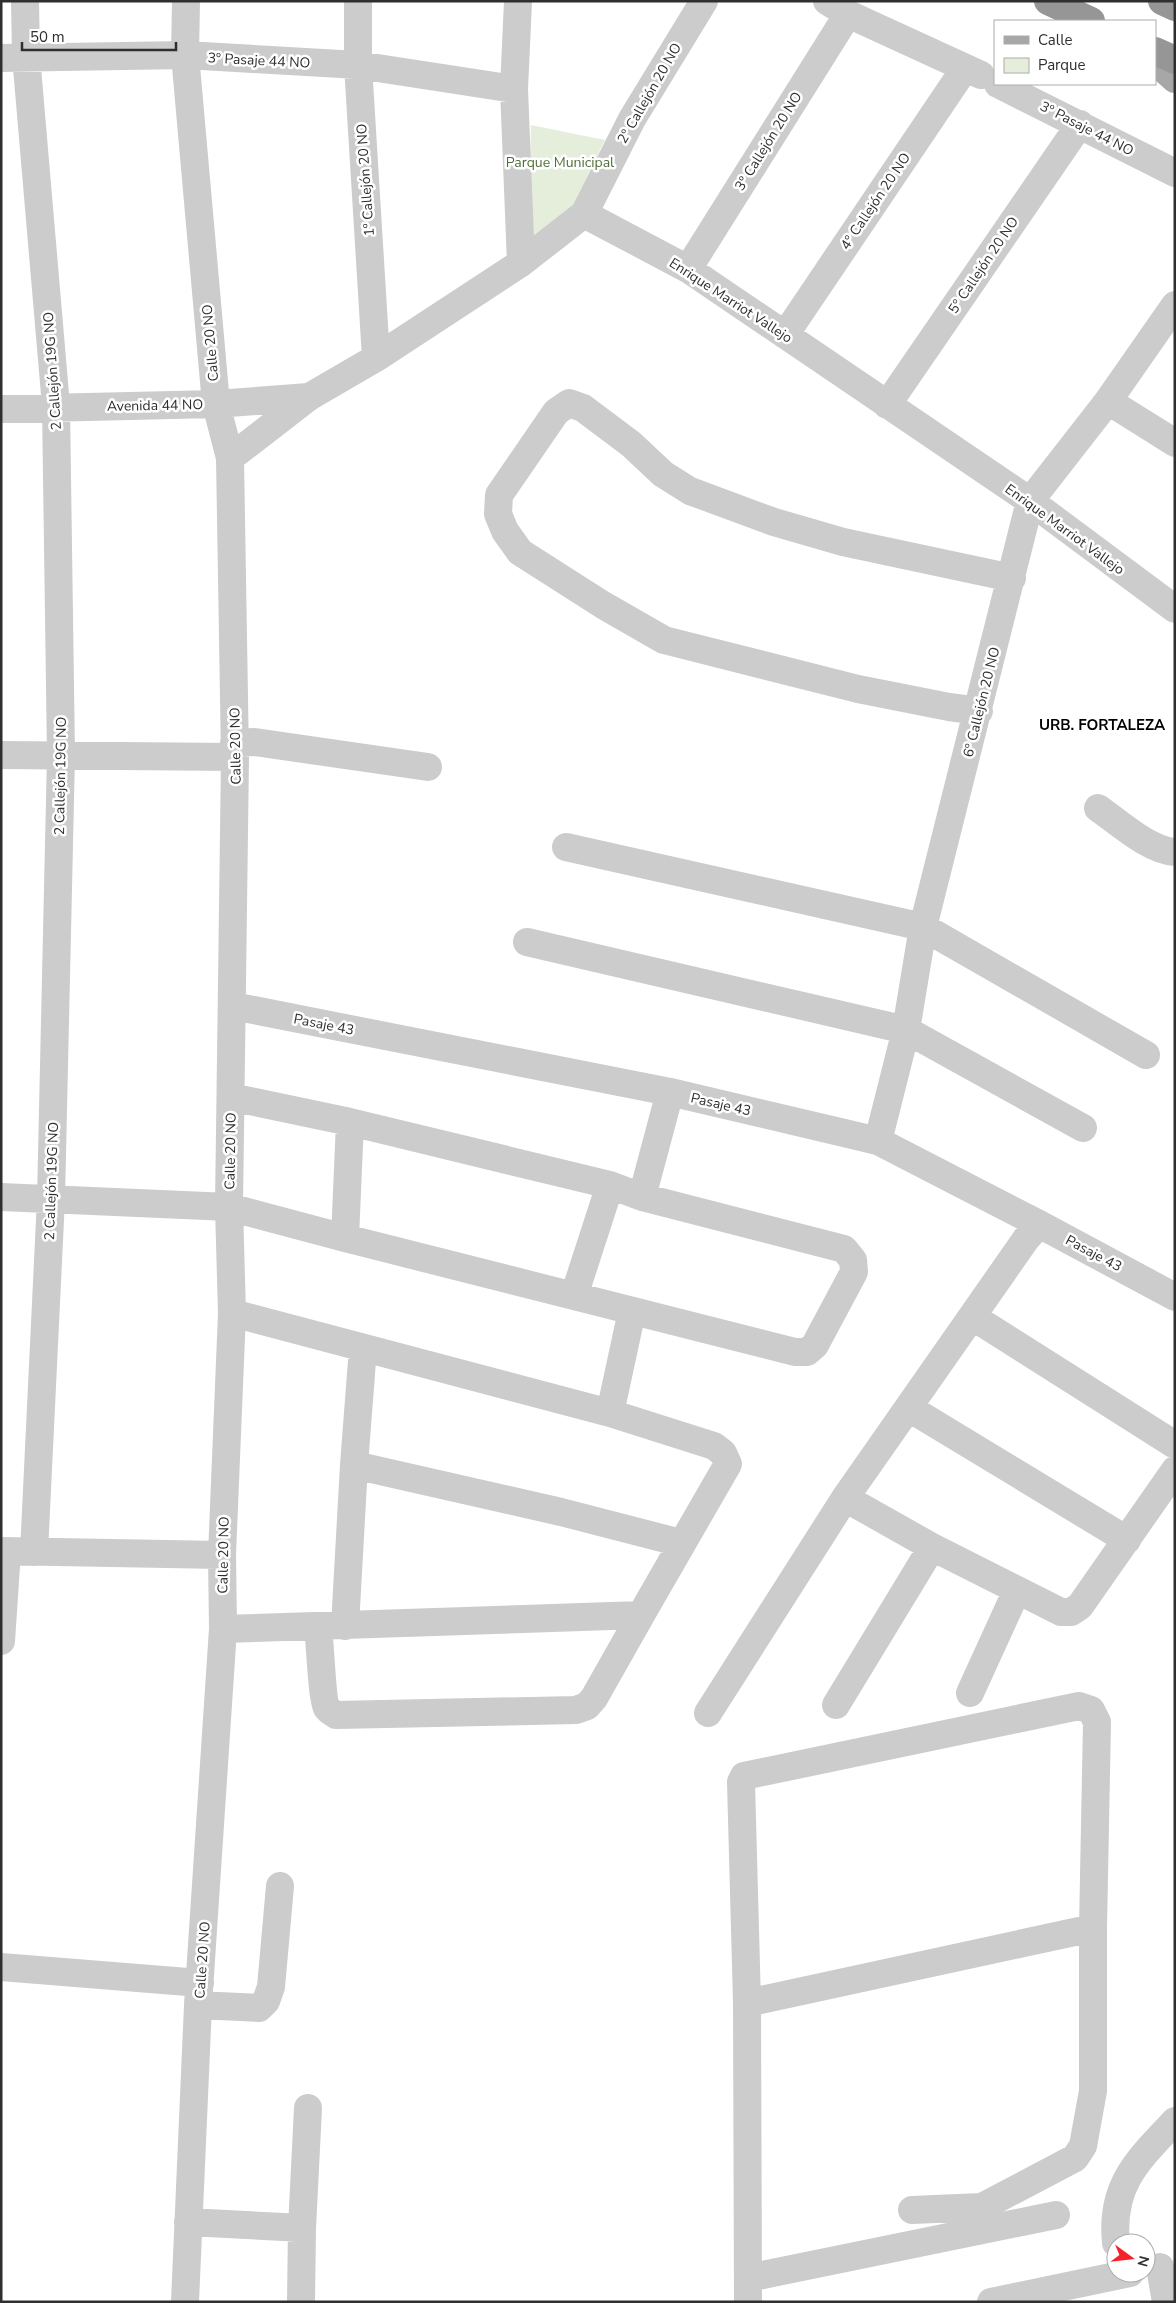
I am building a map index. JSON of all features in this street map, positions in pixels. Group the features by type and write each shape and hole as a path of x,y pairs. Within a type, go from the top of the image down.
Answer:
{"highway":[{"path":"1048,1 1089,20"},
{"path":"1156,51 1175,60"}],"main road":[{"path":"1156,62 1175,79"}],"street":[{"name":"2 Callejón 19G NO","path":"25,1 13,57 56,406 61,756 51,1199 34,1552"},
{"name":"Calle 20 NO","path":"184,2302 199,1994 223,1629 222,1555 232,1313 229,1207 235,750 230,458 216,404 186,55 186,1"},
{"name":"1º Callejón 20 NO","path":"358,1 358,65 376,358"},
{"path":"518,1 514,89 521,263"},
{"name":"2º Callejón 20 NO","path":"584,214 632,119 704,1"},
{"name":"3º Pasaje 44 NO","path":"838,8 994,82"},
{"name":"3º Callejón 20 NO","path":"688,269 838,8"},
{"name":"3º Pasaje 44 NO","path":"13,57 186,55 358,65 514,89"},
{"name":"4º Callejón 20 NO","path":"785,335 965,68"},
{"name":"3º Pasaje 44 NO","path":"1000,85 1175,173"},
{"name":"5º Callejón 20 NO","path":"887,406 1080,124"},
{"path":"230,458 309,397 376,358 521,263 584,214"},
{"name":"Enrique Marriot Vallejo","path":"584,214 688,269 887,406 1030,501 1175,609"},
{"name":"6º Callejón 20 NO","path":"878,1141 906,1030 923,927 979,711 1030,501 1108,402 1175,305"},
{"name":"Avenida 44 NO","path":"1,409 56,406 216,404 309,397"},
{"path":"1108,402 1175,443"},
{"path":"979,711 949,708 858,689 664,640 603,606 520,552 505,531 498,514 499,495 556,412 569,403 583,408 631,444 663,474 690,491 774,522 843,542 1012,578"},
{"path":"1,755 61,756 235,750 255,742 428,767"},
{"path":"1098,808 1127,829 1164,851 1175,852"},
{"path":"566,847 923,927 1146,1055"},
{"path":"526,942 906,1030 1082,1128"},
{"name":"Pasaje 43","path":"233,1006 670,1092 878,1141 1175,1297"},
{"path":"642,1197 670,1092"},
{"path":"1,1196 229,1207 795,1352 808,1352 815,1345 854,1272 853,1260 844,1249 642,1197 610,1185 350,1122 231,1098"},
{"path":"345,1238 350,1122"},
{"path":"574,1296 610,1185"},
{"path":"708,1713 845,1498 1026,1239 1039,1224"},
{"path":"610,1413 632,1311"},
{"path":"232,1313 610,1413 714,1446 723,1453 728,1464 681,1543 594,1698 587,1706 576,1710 336,1715 327,1710 324,1702 322,1650 318,1627"},
{"path":"973,1317 1175,1444"},
{"path":"346,1626 354,1465 363,1348"},
{"path":"908,1408 1127,1540"},
{"path":"354,1465 561,1512 681,1543"},
{"path":"845,1498 932,1547 1061,1612 1070,1612 1080,1606 1175,1470"},
{"path":"836,1705 932,1547"},
{"path":"1,1641 4,1551 222,1555"},
{"path":"970,1693 1017,1590"},
{"path":"223,1629 641,1615"},
{"path":"912,2210 982,2207 1075,2158 1084,2146 1092,2091 1097,1722 1091,1710 1079,1706 754,1773 744,1776 741,1782 747,2003 748,2290 1056,2214"},
{"path":"1,1967 199,1994 259,2008 266,2001 271,1987 280,1886"},
{"path":"747,2003 1094,1928"},
{"path":"301,2302 302,2228 308,2108"},
{"path":"1115,2233 1120,2191 1131,2170 1175,2121"},
{"path":"188,2222 302,2228"},
{"path":"1160,2267 1166,2302"},
{"path":"991,2302 1106,2278"}],"green space":[{"name":"Parque Municipal","path":"531,125 605,140 565,221 548,236 528,237"}],"district":[{"name":"URB. FORTALEZA","path":"1102,725"}]}
